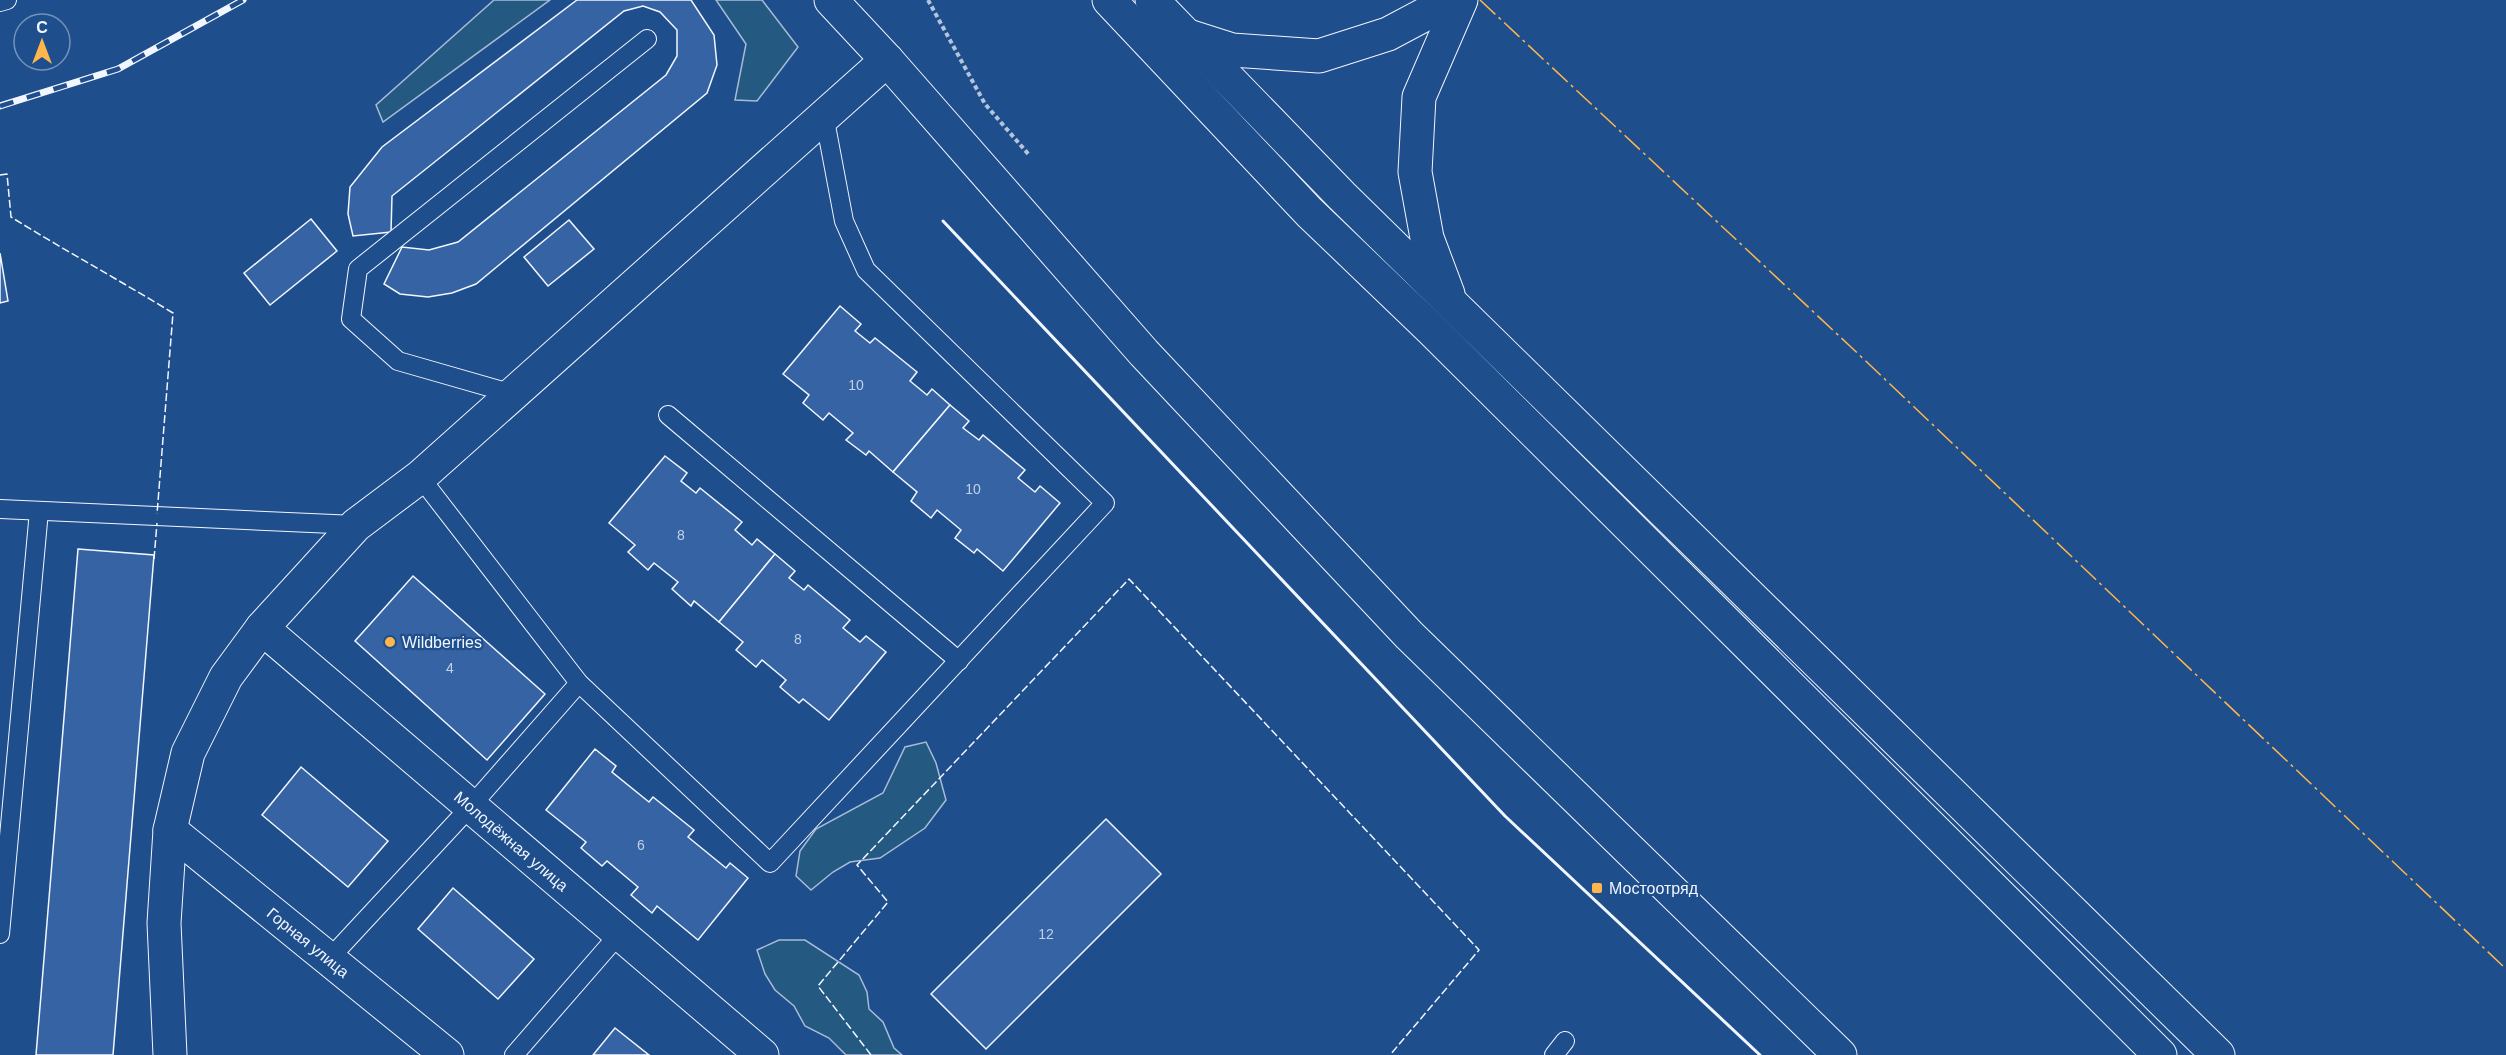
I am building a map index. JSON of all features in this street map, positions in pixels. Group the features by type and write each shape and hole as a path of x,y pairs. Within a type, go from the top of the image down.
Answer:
{"main road":[{"path":"831,0 887,60 1144,353 1409,635 1840,1055"},
{"path":"1109,0 1309,212 1431,329 2160,1055"},
{"path":"1152,0 1342,196 2218,1055"},
{"path":"1184,35 1232,50 1319,56 1388,34 1452,0"},
{"path":"1452,304 1427,238 1415,172 1419,97 1461,0"},
{"path":"170,1055 164,923 170,830 188,753 226,677 262,628 356,525 420,477 887,60"},
{"name":"Молодёжная улица","path":"262,628 762,1055"},
{"name":"Горная улица","path":"170,830 447,1055"}],"lane":[{"path":"0,2 7,0"},
{"path":"513,394 398,361 351,319 358,269 646,39"},
{"path":"420,477 579,683 770,863 1105,503 866,270 844,221 825,115"},
{"path":"1431,329 1452,304"},
{"path":"668,415 959,661"},
{"path":"0,509 356,525"},
{"path":"0,934 39,511"},
{"path":"329,959 471,806 579,683"},
{"path":"514,1055 620,933"}],"path":[{"path":"928,0 985,104 1030,156"}],"shaded area":[{"path":"494,0 550,0 383,122 376,105"},
{"path":"716,0 762,0 798,47 757,101 735,100 746,44"},
{"path":"926,742 936,763 946,800 925,828 880,858 850,862 811,890 796,876 800,851 816,829 883,793 905,747"},
{"path":"779,940 805,940 859,975 867,992 869,1009 883,1022 894,1048 902,1055 846,1055 829,1038 805,1026 794,1006 775,990 765,974 757,950"}],"building":[{"path":"577,0 691,0 714,35 717,65 707,93 476,284 452,293 428,297 400,294 384,284 402,247 429,250 458,242 666,75 677,56 677,30 660,12 643,6 624,11 392,196 391,232 353,236 348,214 350,187 382,147"},
{"path":"311,219 337,251 270,305 244,273"},
{"path":"569,220 594,249 548,286 524,257"},
{"path":"0,253 8,301 0,303"},
{"path":"840,306 861,324 855,331 870,343 875,338 917,372 910,381 927,395 932,389 950,405 893,472 869,451 866,455 846,440 853,433 829,413 823,420 803,403 809,395 783,374"},
{"path":"950,405 969,421 963,428 979,440 983,435 1025,470 1018,478 1035,492 1040,486 1060,503 1003,571 977,549 974,553 955,538 961,530 937,510 931,518 911,501 917,492 893,472"},
{"path":"665,456 687,473 681,481 696,493 700,488 742,522 735,530 752,545 757,539 775,554 719,622 694,601 691,606 672,589 678,582 654,563 648,570 628,552 635,545 609,523"},
{"path":"78,549 154,555 113,1055 36,1055"},
{"path":"775,554 795,571 789,578 804,590 808,585 850,620 843,628 860,642 866,636 886,652 829,720 803,699 799,703 780,687 786,680 762,660 756,667 736,650 743,642 719,622"},
{"path":"413,576 545,694 487,760 355,641"},
{"path":"595,749 616,766 612,772 649,802 653,797 694,830 688,837 726,868 730,863 748,878 698,940 657,906 652,913 631,895 638,887 607,861 602,866 581,848 586,842 546,810"},
{"path":"301,767 388,841 348,887 262,815"},
{"path":"1106,819 1161,874 986,1049 931,994"},
{"path":"453,888 534,959 498,999 418,929"},
{"path":"615,1028 649,1055 593,1055"}],"railway":[{"path":"0,106 118,69 243,0"}],"fence":[{"path":"0,175 7,174 11,217 173,313 157,514"},
{"path":"154,559 157,523"},
{"path":"871,1055 818,986 888,902 857,865 1129,579 1479,950 1390,1055"}],"wall":[{"path":"943,221 1505,816 1760,1055"}],"power":[{"path":"1480,0 1852,348 2506,969"}],"place":[{"name":"Wildberries","path":"390,642"},
{"name":"Мостоотряд","path":"1597,888"}]}
